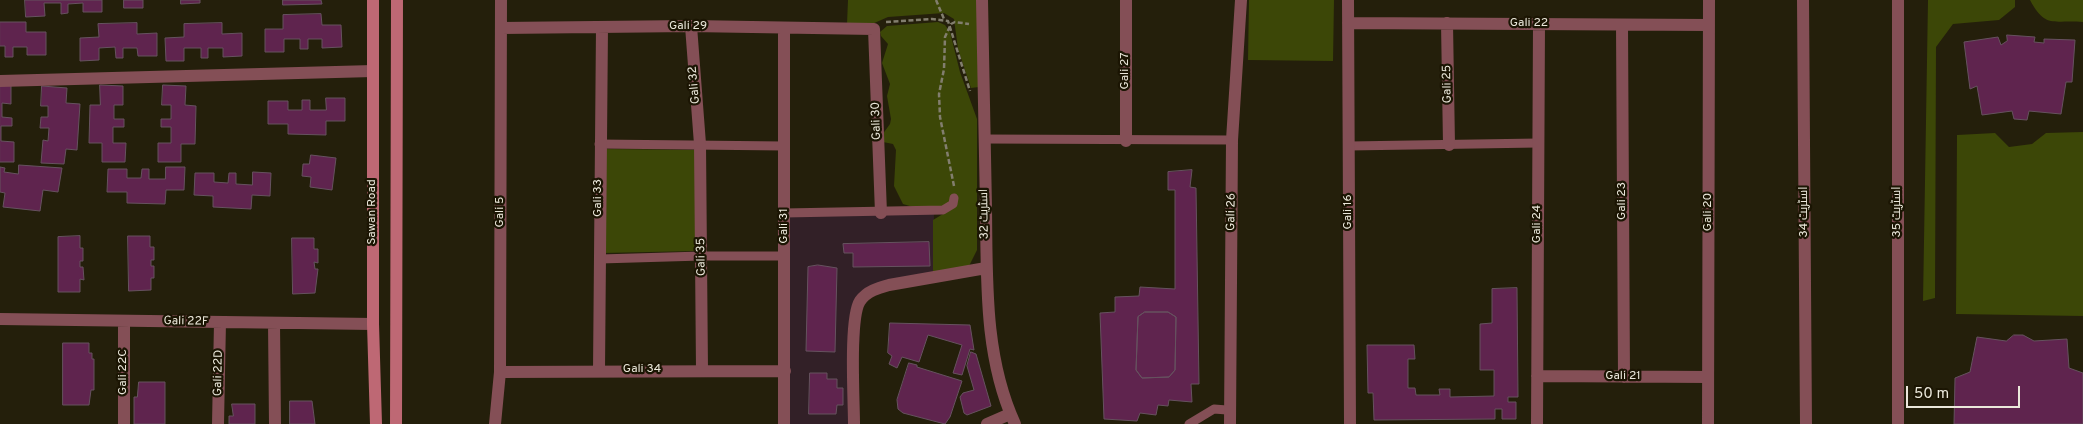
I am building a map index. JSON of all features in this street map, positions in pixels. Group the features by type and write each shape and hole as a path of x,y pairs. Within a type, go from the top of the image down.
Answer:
{"main road":[{"name":"Sawan Road","path":"373,0 373,324 376,424"},
{"name":"Sawan Road","path":"396,424 397,0"}],"street":[{"name":"Gali 5","path":"494,424 500,372 502,0"},
{"name":"اسٹریٹ 32","path":"982,0 986,268 991,330 1013,419"},
{"name":"Gali 27","path":"1126,0 1126,141"},
{"name":"Gali 26","path":"1226,415 1230,397 1232,140 1241,0"},
{"name":"Gali 16","path":"1348,0 1350,424"},
{"name":"Gali 20","path":"1708,424 1709,0"},
{"name":"اسٹریٹ 34","path":"1804,0 1806,424"},
{"name":"اسٹریٹ 35","path":"1898,0 1898,424"},
{"name":"Gali 22","path":"1348,23 1709,25"},
{"name":"Gali 25","path":"1447,23 1449,145"},
{"name":"Gali 24","path":"1537,424 1538,24"},
{"name":"Gali 23","path":"1622,25 1624,377"},
{"name":"Gali 29","path":"502,28 691,26 874,29"},
{"name":"Gali 32","path":"691,26 700,144"},
{"name":"Gali 33","path":"599,370 599,144 602,27"},
{"name":"Gali 31","path":"784,29 784,424"},
{"name":"Gali 30","path":"874,29 881,213"},
{"path":"0,81 373,71"},
{"name":"Gali 35","path":"700,144 702,370"},
{"path":"854,424 855,317 862,298 876,288 986,268"},
{"name":"Gali 22F","path":"0,319 373,324"},
{"name":"Gali 22C","path":"124,321 124,424"},
{"name":"Gali 22D","path":"218,424 220,322"},
{"path":"274,323 275,424"},
{"name":"Gali 34","path":"500,372 599,370 784,371"},
{"name":"Gali 21","path":"1537,376 1708,377"},
{"path":"987,424 1013,419"}],"lane":[{"path":"984,140 1232,140"},
{"path":"1349,146 1538,143"},
{"path":"599,144 784,146"},
{"path":"784,212 881,213 943,210 953,204 954,198"},
{"path":"600,259 785,256"},
{"path":"1189,424 1208,411 1226,415"}],"path":[{"path":"936,0 944,19 951,24 954,45 972,98"},
{"path":"874,29 889,21 944,19"},
{"path":"951,24 960,22 982,30"},
{"path":"951,24 945,37 939,106 951,167 954,198"}],"shaded area":[{"path":"934,211 933,278 862,298 854,424 784,424 784,213"}],"green space":[{"path":"848,0 979,0 979,87 971,88 958,49 954,19 944,13 888,17 872,24 847,24"},
{"path":"1249,0 1334,0 1333,61 1248,60"},
{"path":"1928,0 2015,0 2015,7 1999,20 1953,24 1936,47 1935,298 1923,301"},
{"path":"2030,0 2083,0 2083,22 2058,22 2046,19 2041,16"},
{"path":"938,22 945,25 950,32 960,72 977,119 977,250 969,266 933,278 933,220 948,211 952,200 944,206 913,207 903,204 894,186 896,150 893,144 883,142 882,135 890,124 891,119 887,96 890,84 882,63 888,44 880,32 887,26"},
{"path":"2083,132 2083,316 1956,314 1957,135 1995,133 2009,147 2032,144 2046,133"},
{"path":"604,149 697,150 696,251 603,253"}],"building":[{"path":"25,0 102,0 102,12 83,12 83,3 68,4 68,13 61,14 61,3 44,3 45,16 26,17"},
{"path":"124,0 143,0 143,8 124,8"},
{"path":"181,0 200,0 200,3 181,4"},
{"path":"283,0 321,0 322,4 283,5"},
{"path":"321,14 322,25 341,25 342,47 322,48 322,39 308,39 308,49 300,49 300,39 284,39 284,52 265,52 265,29 283,29 283,15"},
{"path":"0,22 26,22 26,32 46,32 46,55 27,55 27,47 13,47 13,57 5,57 5,46 0,46"},
{"path":"137,23 137,34 157,33 157,56 138,56 137,48 123,48 123,58 116,58 115,47 99,48 99,60 80,61 80,38 99,37 98,24"},
{"path":"222,23 222,34 242,33 242,56 223,57 223,48 208,48 208,58 201,58 201,48 184,48 184,61 166,61 165,38 184,37 184,24"},
{"path":"2007,35 2035,37 2034,42 2044,43 2044,39 2075,40 2072,82 2066,82 2061,114 2029,111 2027,120 2014,119 2012,111 1982,115 1977,86 1970,89 1964,42 1998,37 2001,45 2007,41"},
{"path":"0,84 11,84 11,104 2,103 2,117 12,118 12,126 1,126 1,141 14,142 14,162 0,162"},
{"path":"100,85 123,86 123,105 114,105 114,119 124,119 124,127 113,127 113,143 126,143 125,162 102,162 102,143 89,143 90,105 100,105"},
{"path":"163,85 186,86 185,105 196,106 195,144 181,144 181,162 158,162 158,143 171,143 171,127 161,127 161,119 171,119 171,105 162,105"},
{"path":"42,86 67,88 66,103 80,104 77,150 66,149 64,164 41,163 43,140 48,141 49,128 40,128 41,117 48,117 48,106 41,106"},
{"path":"326,98 345,98 345,121 326,121 326,135 288,134 288,124 268,124 268,101 288,101 288,110 302,110 302,100 310,100 310,110 326,110"},
{"path":"311,155 336,158 332,190 310,187 311,177 302,176 303,164 309,164"},
{"path":"19,165 62,168 58,192 43,190 40,211 3,207 5,193 0,192 0,167 5,168 4,172 18,174"},
{"path":"166,167 185,167 184,190 166,190 165,204 127,203 127,192 107,192 108,169 127,169 127,178 141,178 142,169 149,169 149,179 165,179"},
{"path":"1192,170 1190,187 1196,188 1199,384 1191,384 1192,402 1169,400 1168,406 1158,405 1156,415 1140,413 1137,421 1104,419 1100,313 1115,312 1115,297 1139,296 1140,287 1175,289 1175,190 1168,190 1168,172","holes":["1145,312 1168,312 1176,317 1175,370 1169,377 1142,378 1136,370 1138,317"]},
{"path":"253,172 271,173 270,196 252,195 251,209 213,207 213,196 194,195 195,173 214,173 214,182 228,183 229,173 236,173 236,184 252,185"},
{"path":"80,236 80,248 83,248 83,261 80,261 80,267 83,267 84,280 80,279 80,292 58,292 58,237"},
{"path":"128,236 150,236 150,247 154,247 154,260 151,260 151,266 154,266 154,278 151,278 151,290 129,291"},
{"path":"292,238 314,238 314,249 318,249 318,263 314,262 315,269 318,269 315,293 293,294"},
{"path":"929,242 930,266 853,267 853,253 844,253 843,244"},
{"path":"818,265 837,268 835,352 806,351 808,267"},
{"path":"1517,288 1518,397 1508,397 1508,402 1516,402 1516,419 1502,419 1502,409 1495,409 1495,419 1374,420 1373,393 1368,393 1367,345 1414,345 1415,359 1408,359 1408,388 1415,388 1416,395 1440,395 1439,389 1450,389 1450,397 1494,396 1494,370 1480,370 1480,324 1492,323 1492,289"},
{"path":"1145,312 1168,312 1176,317 1175,370 1169,377 1142,378 1136,370 1138,317"},
{"path":"890,323 970,325 974,350 970,349 962,375 953,373 962,345 928,335 919,362 902,357 897,368 889,364 892,356 888,353"},
{"path":"2014,335 2023,335 2034,341 2067,339 2069,368 2083,373 2083,424 1954,424 1955,378 1970,372 1977,337 2006,341"},
{"path":"63,343 89,343 89,353 92,353 92,359 94,359 94,390 91,390 89,405 63,405"},
{"path":"971,352 976,354 991,406 967,415 964,413 960,397 963,393 974,390 967,366"},
{"path":"909,363 962,381 950,417 945,424 903,413 898,409 897,400"},
{"path":"810,373 827,373 827,379 837,379 837,388 843,388 843,405 837,405 836,414 809,414"},
{"path":"139,382 165,382 165,424 134,424 134,397 137,397"},
{"path":"290,401 312,401 315,424 290,424"},
{"path":"232,404 255,404 255,424 229,424 229,416 233,416"}]}
